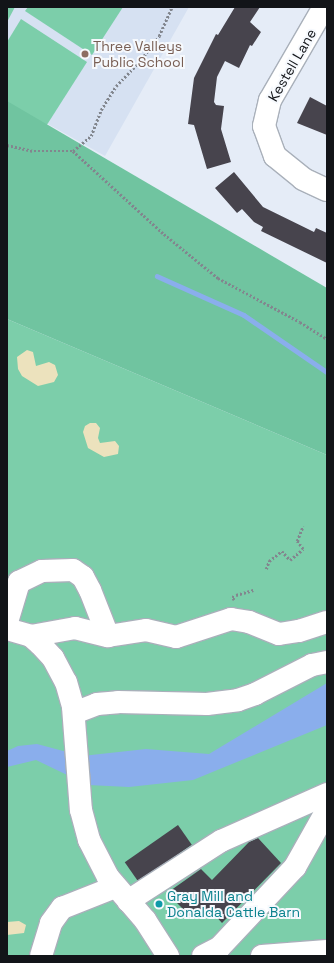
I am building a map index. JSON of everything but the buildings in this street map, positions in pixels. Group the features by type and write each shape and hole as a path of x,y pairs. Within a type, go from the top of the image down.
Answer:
{"street":[{"name":"Kestell Lane","path":"324,7 270,100 264,126 274,156 303,179 327,190"},
{"path":"7,622 19,582 42,571 73,570 83,577 90,590 108,636"},
{"path":"7,629 31,636 75,628 108,636 146,630 176,637 231,618 249,622 279,634 299,632 327,622"},
{"path":"53,658 62,638 75,628"},
{"path":"31,636 53,658 71,692 80,802 92,847 122,894 156,935 168,956"},
{"path":"74,719 97,704 118,702 193,704 238,700 312,665 327,662"},
{"path":"41,956 51,924 62,908 122,894 222,841 327,794"},
{"path":"203,956 219,948 291,872 327,810"},
{"path":"262,956 327,951"}],"path":[{"path":"7,145 34,151 73,150 91,136 101,110 116,86 139,62 159,36 172,7"},
{"path":"73,150 164,234 218,278 327,339"},
{"path":"266,569 269,561 282,551 290,560 303,549 297,541 303,526"},
{"path":"232,598 252,590"}],"shaded area":[{"name":"Three Valleys Public School","path":"7,7 189,7 105,156 7,101"}],"green space":[{"path":"7,7 15,7 7,22"},
{"path":"28,7 123,7 92,55 25,11"},
{"path":"21,19 87,62 43,131 7,108 7,42"},
{"path":"7,101 327,288 327,455 7,319"},
{"path":"7,319 327,455 327,956 7,956"}],"sand":[{"path":"27,350 33,352 36,366 49,362 55,365 58,375 54,382 38,386 22,376 18,369 17,357"},
{"path":"90,423 96,423 100,428 98,438 100,443 115,441 119,446 118,454 104,457 88,448 83,432 85,426"},
{"path":"19,921 26,925 24,933 7,935 7,922"}],"water":[{"path":"327,683 327,725 193,780 129,787 88,785 36,760 7,767 7,751 18,746 37,744 82,756 146,749 209,754"}],"waterway":[{"path":"157,276 244,315 327,372"}],"place":[{"name":"Three Valleys Public School","path":"85,54"},
{"name":"Gray Mill and Donalda Cattle Barn","path":"159,904"}]}
